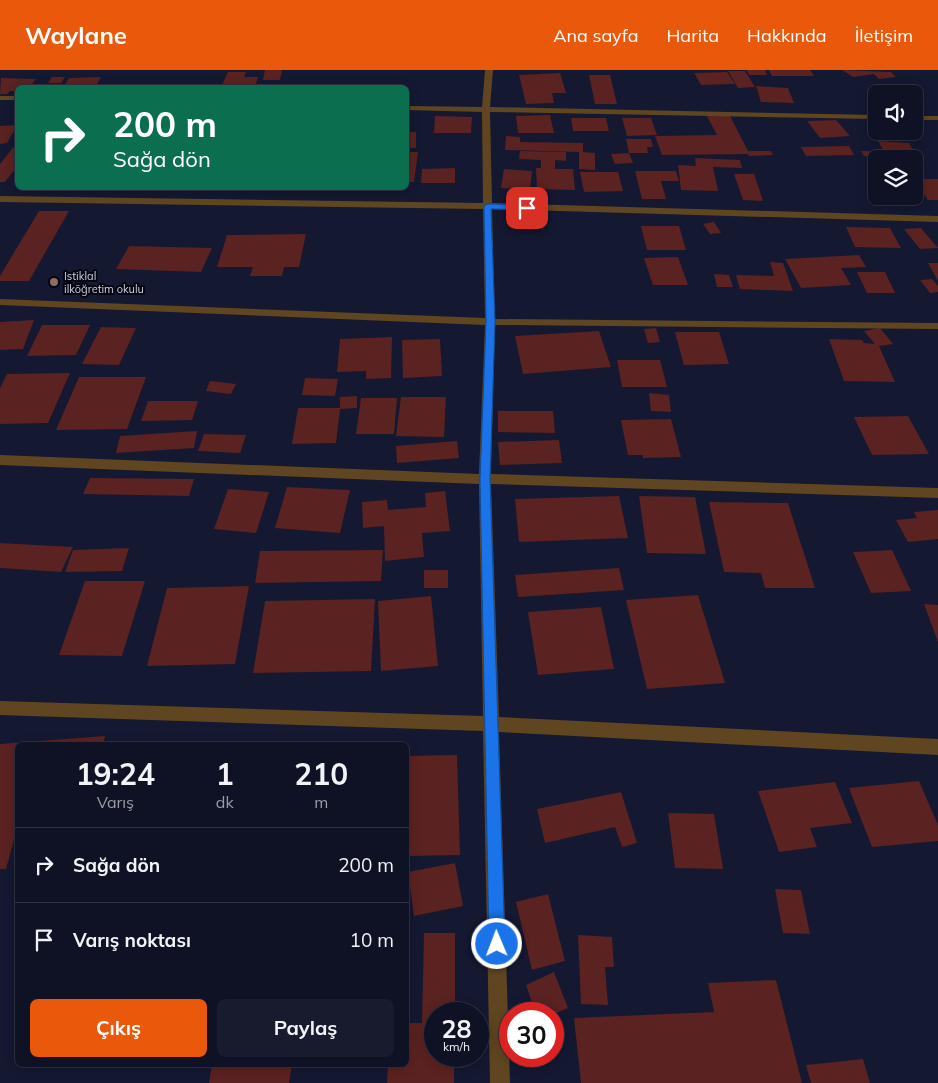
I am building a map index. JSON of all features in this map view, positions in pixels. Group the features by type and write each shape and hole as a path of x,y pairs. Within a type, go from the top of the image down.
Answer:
{"street":[{"path":"489,70 486,110 490,322 485,479 500,1083"},
{"path":"0,98 15,98"},
{"path":"409,108 868,117"},
{"path":"923,118 938,118"},
{"path":"0,199 488,206 938,220"},
{"path":"0,302 490,322 938,326"},
{"path":"0,460 485,479 938,493"},
{"path":"0,708 492,724 938,748"}],"building":[{"path":"265,70 282,70 280,80 263,80"},
{"path":"747,70 765,70 767,75 749,75"},
{"path":"769,70 810,70 814,76 772,76"},
{"path":"842,70 891,72 896,77 879,79 874,74 853,77"},
{"path":"728,71 745,71 755,87 738,88"},
{"path":"228,72 246,72 244,77 258,77 256,85 222,85"},
{"path":"727,72 735,84 701,85 694,73"},
{"path":"560,73 566,93 552,93 554,103 526,104 519,75"},
{"path":"589,75 610,75 617,104 595,104"},
{"path":"52,77 65,77 61,83 48,83"},
{"path":"101,77 97,85 65,85 69,78"},
{"path":"1,78 36,79 31,85 15,85 15,91 0,94"},
{"path":"756,86 788,88 794,103 761,102"},
{"path":"550,115 554,133 518,133 516,116"},
{"path":"435,116 472,117 471,133 434,133"},
{"path":"707,116 730,116 748,151 771,151 773,155 662,155 655,136 717,135"},
{"path":"571,118 606,118 609,131 573,131"},
{"path":"622,118 651,118 657,135 627,136"},
{"path":"836,120 850,136 820,138 807,121"},
{"path":"15,125 7,143 0,144 0,126"},
{"path":"409,132 416,132 416,148 409,148"},
{"path":"506,136 520,137 520,142 583,143 583,152 595,153 595,170 579,169 579,152 505,150"},
{"path":"626,139 651,139 653,147 647,147 648,153 629,153"},
{"path":"878,141 909,143 913,150 883,150"},
{"path":"15,145 15,169 5,182 0,182 0,164"},
{"path":"849,146 854,155 806,156 801,147"},
{"path":"520,151 566,152 566,161 555,160 555,169 573,169 575,190 537,189 536,168 541,168 541,160 519,159"},
{"path":"861,151 868,151 868,156 864,156"},
{"path":"409,152 418,152 414,182 409,182"},
{"path":"629,153 633,163 615,164 611,154"},
{"path":"695,158 740,160 742,168 713,167 718,191 681,190 678,165 696,166"},
{"path":"455,168 455,183 421,183 422,169"},
{"path":"504,169 532,171 530,190 501,188"},
{"path":"635,171 676,171 679,181 661,181 666,199 642,199"},
{"path":"580,172 618,172 623,191 584,192"},
{"path":"734,174 754,174 763,201 743,200"},
{"path":"923,179 938,179 938,200 928,200 923,192"},
{"path":"39,211 69,211 29,281 0,281 0,276"},
{"path":"714,222 721,233 710,234 703,224"},
{"path":"641,226 679,226 686,250 647,250"},
{"path":"846,227 890,228 901,248 855,247"},
{"path":"921,228 938,248 920,249 904,229"},
{"path":"306,234 299,267 284,267 282,276 250,276 253,267 217,267 227,235"},
{"path":"129,246 212,248 201,272 116,269"},
{"path":"859,255 866,267 841,268 851,285 801,288 785,259"},
{"path":"678,257 688,285 653,285 644,258"},
{"path":"770,262 783,263 793,291 740,289 736,275 774,276"},
{"path":"928,263 938,263 938,281"},
{"path":"857,272 885,272 895,293 867,293"},
{"path":"714,274 729,275 733,287 717,287"},
{"path":"932,279 938,286 938,292 930,293 920,280"},
{"path":"34,320 23,349 0,350 0,322"},
{"path":"42,325 90,325 76,355 27,356"},
{"path":"101,327 136,328 119,365 82,364"},
{"path":"656,328 660,342 648,343 644,329"},
{"path":"880,328 893,344 879,346 895,382 844,381 829,339 862,340 864,343 875,344 864,331"},
{"path":"599,331 611,367 523,374 515,336"},
{"path":"675,332 719,332 729,364 684,365"},
{"path":"392,337 391,378 366,379 366,371 337,372 340,339"},
{"path":"440,339 442,376 403,378 402,340"},
{"path":"617,360 660,360 667,387 622,387"},
{"path":"70,373 48,423 0,424 0,388 7,374"},
{"path":"79,377 146,377 127,429 56,430"},
{"path":"305,378 338,379 335,396 302,395"},
{"path":"210,381 236,384 231,394 206,391"},
{"path":"649,393 669,395 671,412 651,411"},
{"path":"357,396 357,408 340,409 336,443 292,444 298,408 340,408 340,397"},
{"path":"401,397 446,397 444,437 396,436"},
{"path":"361,398 397,398 394,434 356,434"},
{"path":"148,401 198,401 192,420 141,421"},
{"path":"498,411 553,411 555,433 498,432"},
{"path":"908,416 929,454 872,455 854,417"},
{"path":"671,419 681,457 643,458 643,455 628,455 621,420"},
{"path":"197,431 194,448 116,453 120,436"},
{"path":"204,434 246,435 240,453 198,451"},
{"path":"559,440 562,463 500,465 498,442"},
{"path":"457,441 459,458 397,463 396,446"},
{"path":"90,478 194,479 189,496 83,494"},
{"path":"287,487 350,490 340,533 275,528"},
{"path":"228,489 269,492 256,533 214,529"},
{"path":"445,491 450,531 422,533 424,557 385,561 384,526 363,528 362,502 387,500 388,510 426,507 425,493"},
{"path":"619,496 628,538 519,542 515,499"},
{"path":"639,496 695,497 706,554 647,553"},
{"path":"709,502 788,503 815,588 765,588 761,573 724,572"},
{"path":"938,510 938,539 908,542 896,520 917,518 914,512"},
{"path":"0,543 73,547 61,572 0,568"},
{"path":"129,548 122,571 65,572 73,550"},
{"path":"383,550 381,581 255,583 260,551"},
{"path":"892,550 911,591 871,593 853,552"},
{"path":"619,568 624,590 518,597 515,575"},
{"path":"424,570 448,570 448,588 424,588"},
{"path":"85,581 145,581 122,656 59,655"},
{"path":"249,586 235,664 147,666 167,588"},
{"path":"698,595 725,683 647,689 626,600"},
{"path":"431,596 438,666 381,671 378,601"},
{"path":"375,599 371,671 253,673 265,601"},
{"path":"924,604 938,605 938,642"},
{"path":"601,607 614,669 538,675 528,612"},
{"path":"105,736 104,742 26,742"},
{"path":"15,743 15,836 6,869 0,869 0,744"},
{"path":"457,755 460,855 409,856 409,756"},
{"path":"919,781 938,825 938,841 872,847 849,788"},
{"path":"835,782 852,823 810,828 817,847 779,852 758,791"},
{"path":"621,792 637,843 622,847 615,827 545,843 537,809"},
{"path":"668,813 714,814 723,869 675,868"},
{"path":"455,863 463,906 414,916 409,872"},
{"path":"775,889 801,890 810,934 783,933"},
{"path":"548,894 565,961 532,970 516,902"},
{"path":"424,933 455,933 455,1002 424,1002 424,1067 454,1067 454,1083 387,1083 388,1067 409,1067 409,1023 422,1023"},
{"path":"578,935 612,937 614,967 605,967 608,1005 581,1004"},
{"path":"554,972 568,1008 564,1010 564,1002 532,1002 526,985"},
{"path":"776,980 802,1083 581,1083 574,1018 714,1012 708,983"},
{"path":"863,1059 870,1083 811,1083 806,1065"},
{"path":"212,1067 292,1067 289,1083 209,1083"}],"place":[{"name":"Istiklal ilköğretim okulu","path":"54,282"}],"route":[{"path":"497,944 485,479 490,322 488,206 527,208"}]}
